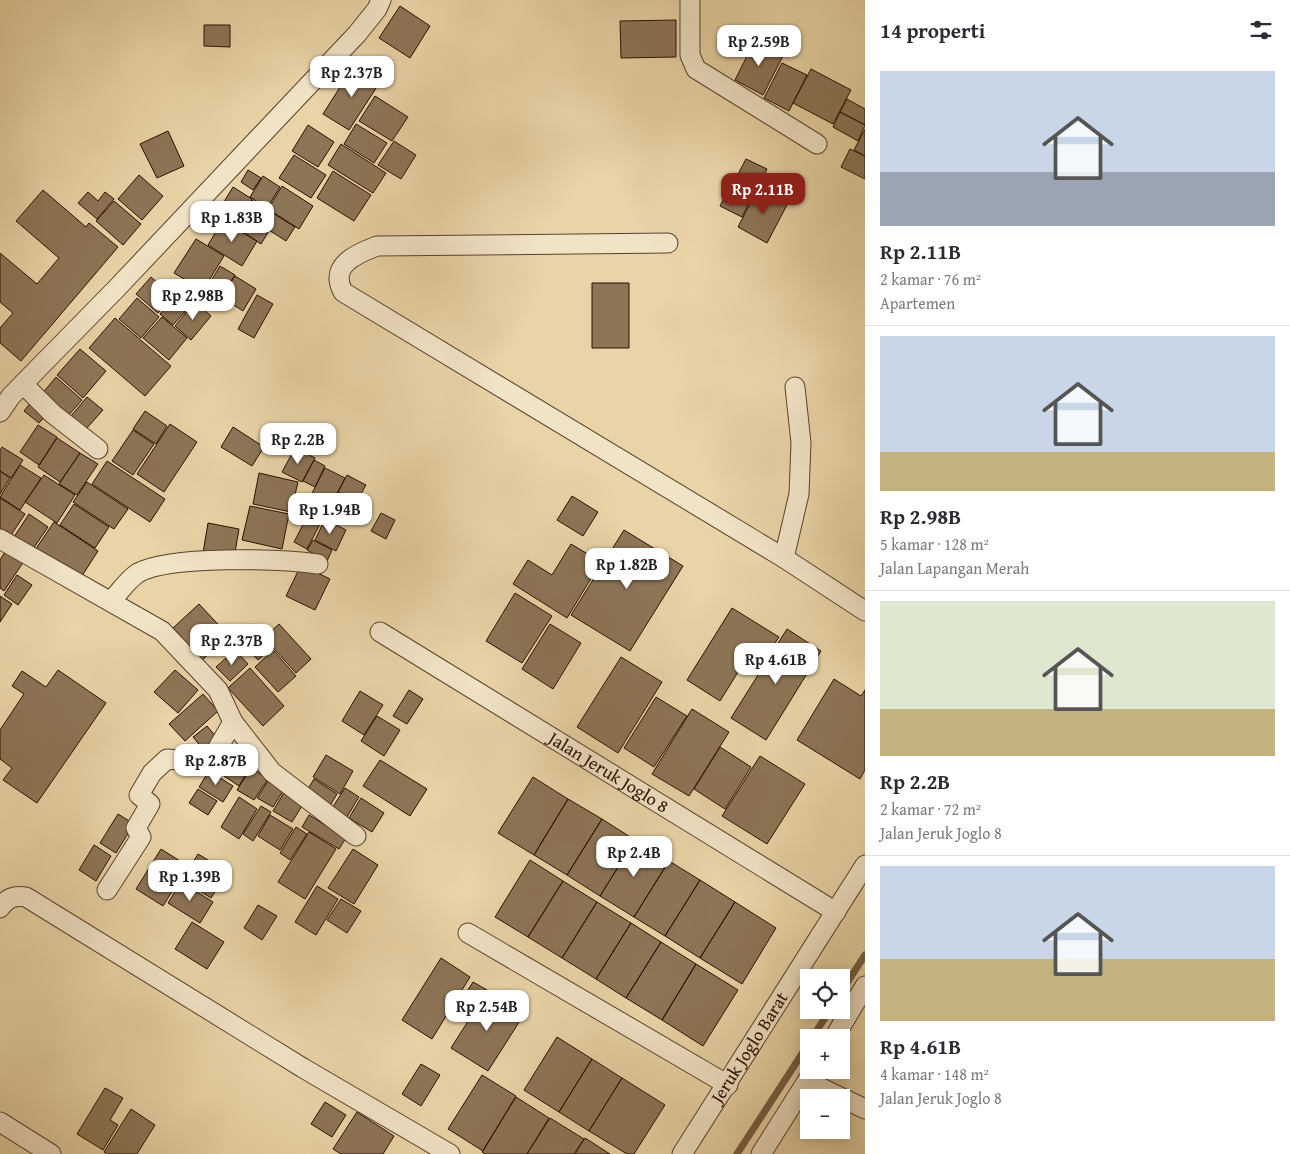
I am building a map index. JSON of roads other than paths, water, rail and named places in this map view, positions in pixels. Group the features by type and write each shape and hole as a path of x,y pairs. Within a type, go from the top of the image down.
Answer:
{"street":[{"path":"0,412 23,384 357,34 377,9 381,0"},
{"path":"690,0 690,54 696,69 817,144"},
{"path":"668,244 377,246 354,255 340,271 338,284 343,292 784,558 865,611"},
{"path":"23,384 53,414 98,449"},
{"path":"784,558 799,494 801,443 795,386"},
{"path":"0,539 162,631 218,690 233,722 272,772 356,836"},
{"path":"111,601 138,574 170,564 218,560 318,564"},
{"name":"Jalan Jeruk Joglo 8","path":"380,632 836,912"},
{"path":"107,890 141,837 136,828 150,804 139,795 152,773 167,759 209,762 233,722"},
{"name":"Jeruk Joglo Barat","path":"682,1154 728,1085 865,864"},
{"path":"0,908 9,898 16,896 26,897 303,1068 450,1154"},
{"path":"468,932 728,1085"},
{"path":"839,1029 865,986"},
{"path":"761,1154 808,1079"},
{"path":"816,1079 865,1109"},
{"path":"0,1122 51,1154"}],"waterway":[{"path":"850,978 865,955"},
{"path":"818,1029 824,1019"},
{"path":"737,1154 800,1057"}]}
